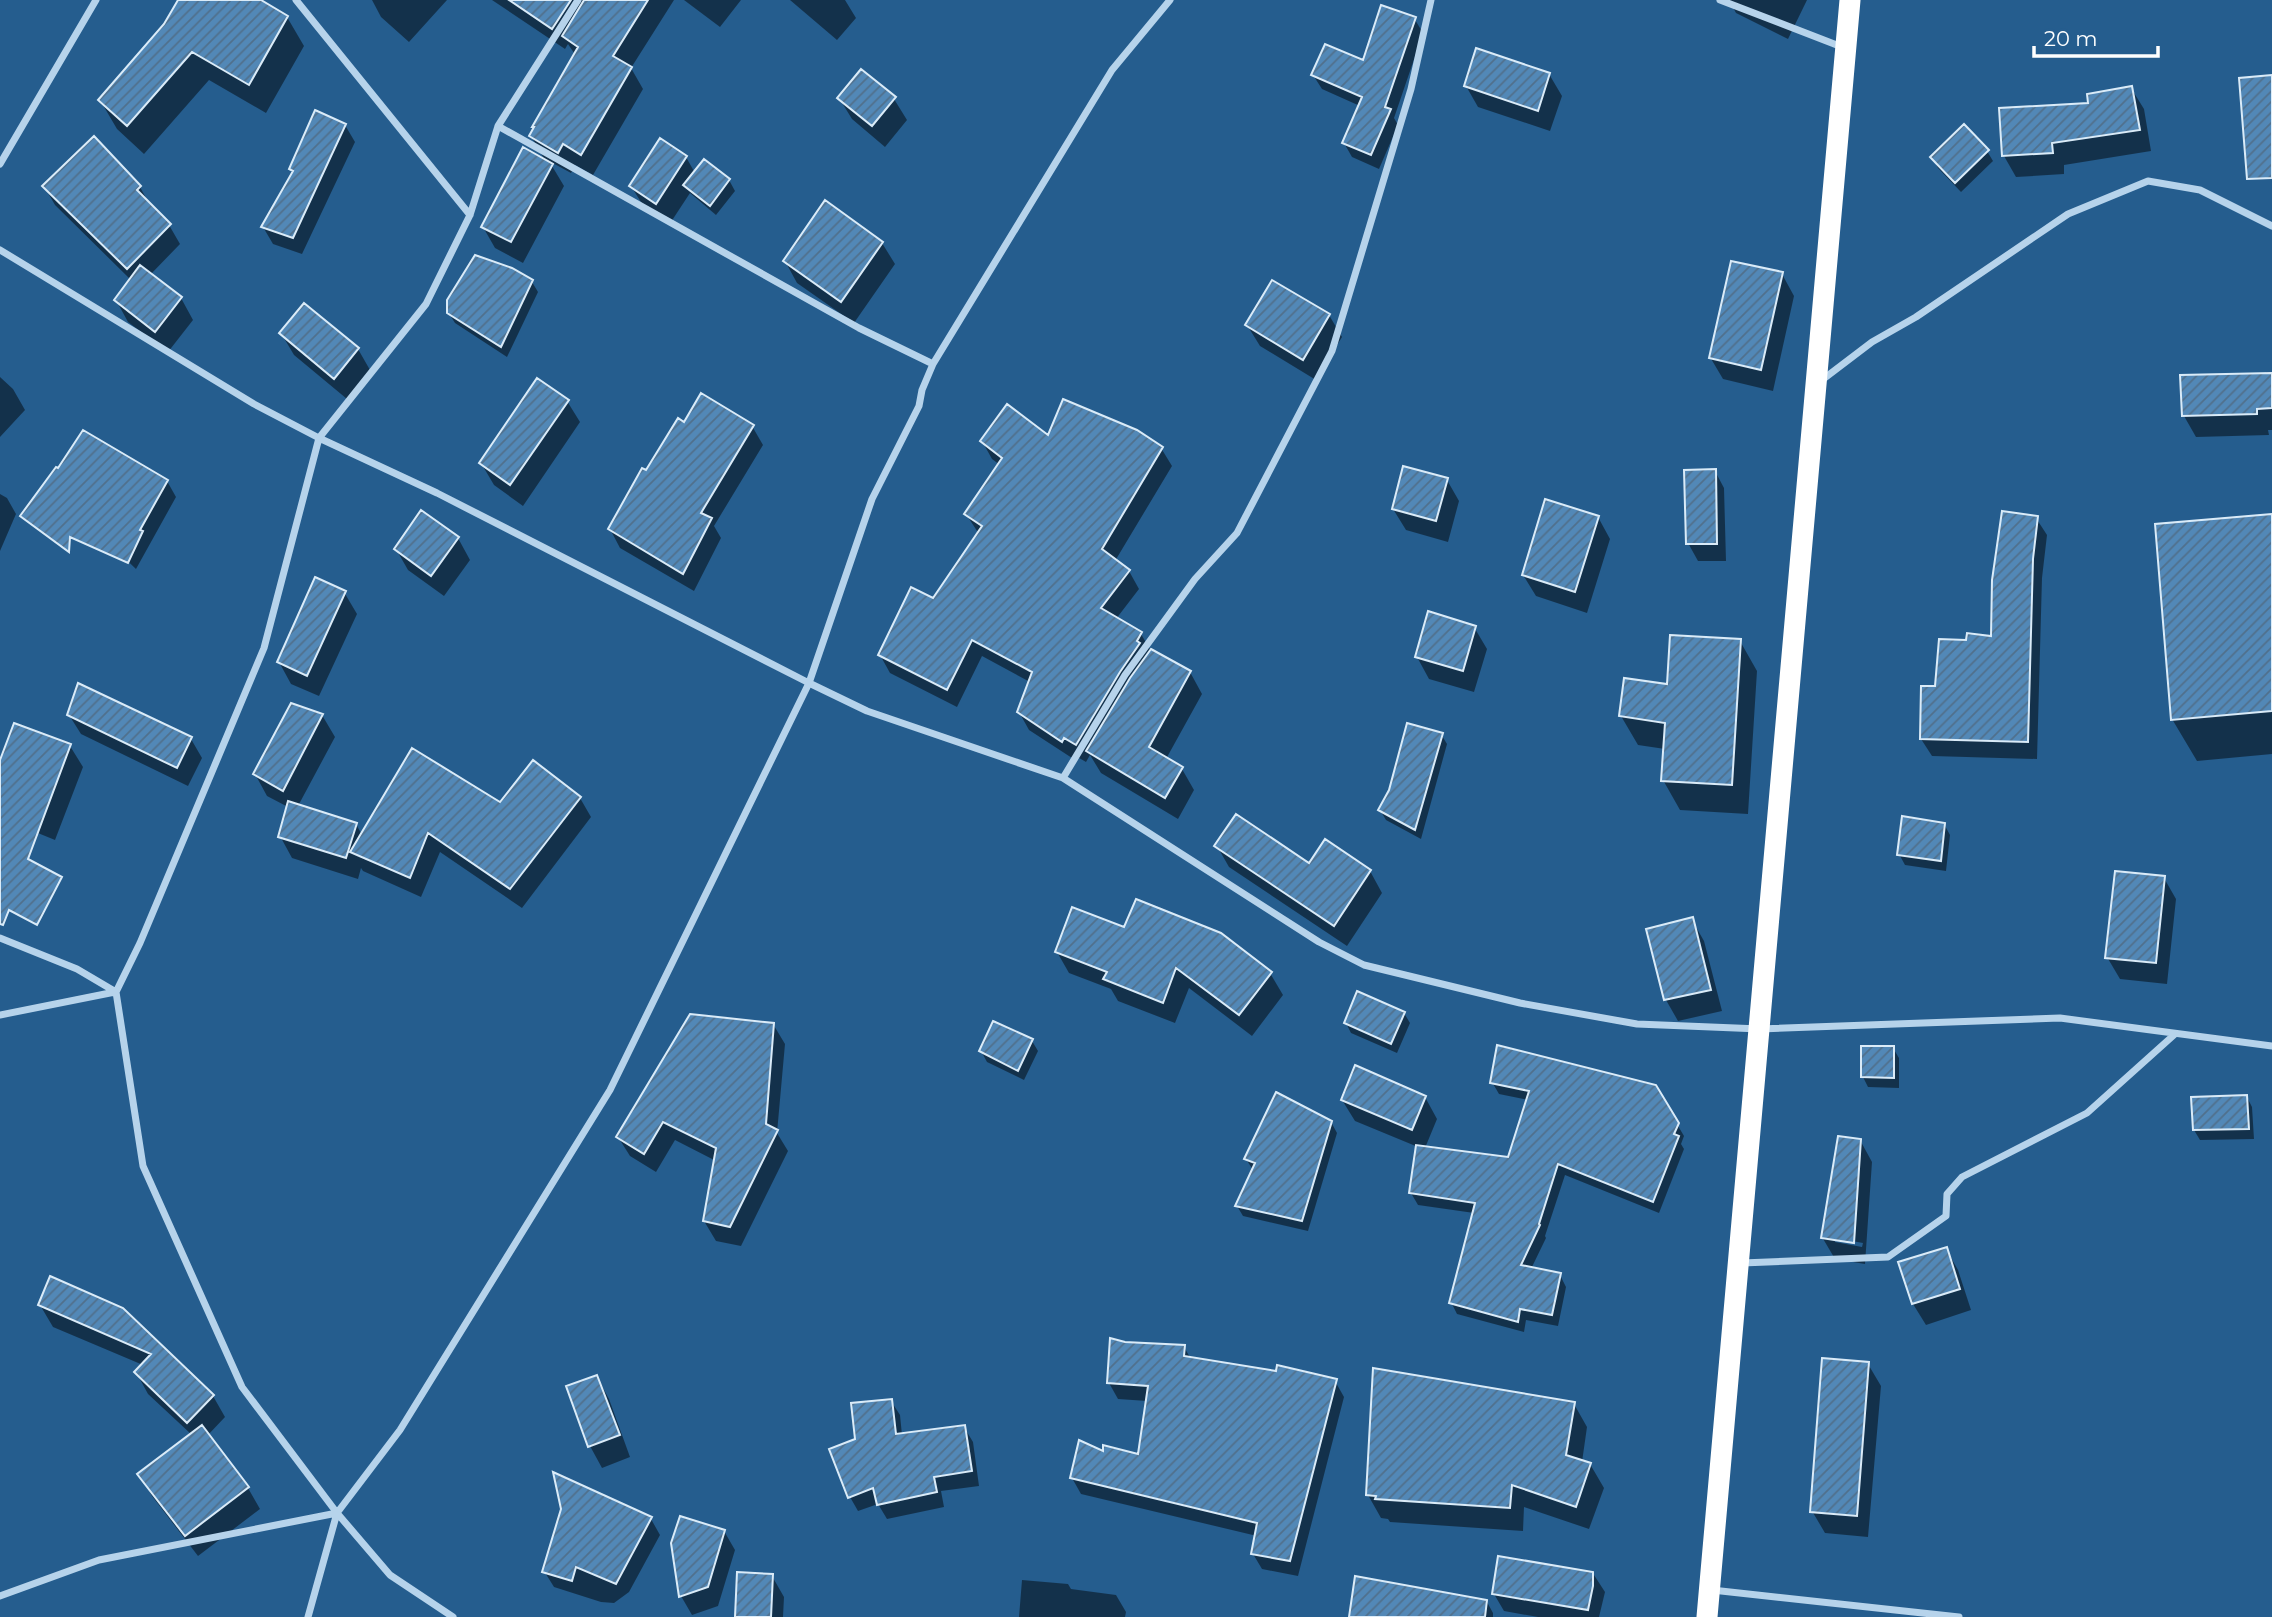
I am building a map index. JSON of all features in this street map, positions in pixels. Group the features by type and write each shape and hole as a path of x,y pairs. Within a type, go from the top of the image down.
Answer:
{"highway":[{"path":"1707,1617 1850,0"}],"street":[{"path":"0,164 96,0"},
{"path":"296,0 470,215"},
{"path":"453,1617 390,1575 337,1513 242,1387 143,1166 116,992 140,943 264,648 318,438 426,304 470,215 498,126 578,0"},
{"path":"308,1617 337,1513 401,1430 610,1090 809,683 872,499 919,406 922,390 933,364 1112,70 1170,0"},
{"path":"1063,778 1125,675 1195,579 1237,533 1332,351 1411,89 1431,0"},
{"path":"1720,0 1846,48"},
{"path":"498,126 859,328 933,364"},
{"path":"1817,384 1872,342 1916,317 2068,214 2148,181 2200,190 2272,226"},
{"path":"0,250 254,404 318,438 437,493 809,683 867,711 1063,778 1319,942 1364,965 1520,1003 1637,1024 1760,1029 2060,1018 2272,1046"},
{"path":"0,938 77,969 116,992"},
{"path":"0,1015 116,992"},
{"path":"1739,1263 1888,1257 1946,1216 1947,1194 1962,1177 2087,1114 2175,1034"},
{"path":"0,1596 99,1560 337,1513"},
{"path":"1710,1589 1959,1617"}],"building":[{"path":"178,0 261,0 288,16 249,85 192,52 127,126 98,100 164,24"},
{"path":"509,0 571,0 552,29"},
{"path":"584,0 648,0 613,56 632,67 581,155 563,144 558,153 529,136 578,47 562,36"},
{"path":"1381,5 1416,17 1385,107 1391,109 1371,155 1342,143 1362,97 1311,75 1325,44 1363,60"},
{"path":"1476,48 1550,73 1538,111 1464,86"},
{"path":"861,69 896,97 872,126 837,98"},
{"path":"2272,75 2272,178 2247,179 2239,78"},
{"path":"2132,86 2140,130 2052,143 2053,153 2002,156 1999,108 2088,103 2087,94"},
{"path":"315,110 346,124 293,238 261,227 293,171 289,169"},
{"path":"1964,124 1989,150 1955,183 1930,157"},
{"path":"94,136 141,186 137,190 171,224 127,269 42,186"},
{"path":"660,138 687,156 656,204 629,186"},
{"path":"523,147 553,164 511,242 481,227"},
{"path":"704,159 730,179 710,206 683,185"},
{"path":"825,200 883,242 841,302 783,261"},
{"path":"475,255 512,268 533,280 501,347 447,313 447,300"},
{"path":"1731,261 1783,272 1761,370 1709,358"},
{"path":"140,265 182,297 155,332 114,300"},
{"path":"1272,280 1330,314 1303,360 1245,325"},
{"path":"304,303 359,348 334,379 279,333"},
{"path":"2272,373 2272,408 2257,409 2257,414 2182,416 2180,375"},
{"path":"537,378 569,400 510,485 479,463"},
{"path":"701,393 754,425 701,513 712,518 683,574 608,529 642,468 646,470 678,418 684,422"},
{"path":"1063,399 1137,430 1163,447 1102,549 1130,570 1101,608 1142,632 1137,641 1140,643 1076,745 1064,738 1062,742 1017,712 1032,672 972,640 947,690 878,655 911,587 933,598 982,526 964,514 1002,458 980,441 1007,404 1048,435"},
{"path":"83,430 168,480 140,530 143,531 128,563 70,537 69,552 20,516 56,467 58,468"},
{"path":"1403,466 1448,478 1436,521 1392,509"},
{"path":"1716,469 1717,544 1686,544 1684,470"},
{"path":"1545,499 1599,516 1575,592 1522,575"},
{"path":"421,510 459,537 431,576 394,549"},
{"path":"2002,511 2038,516 2033,559 2028,742 1920,739 1921,686 1935,686 1939,639 1966,640 1967,633 1991,636 1992,580"},
{"path":"2272,514 2272,711 2171,720 2155,524"},
{"path":"315,577 346,591 307,676 277,662"},
{"path":"1428,611 1476,626 1463,671 1415,657"},
{"path":"1670,635 1741,639 1732,785 1661,781 1665,723 1619,716 1624,678 1667,684"},
{"path":"1151,649 1191,671 1149,747 1183,767 1165,798 1086,751 1130,678"},
{"path":"78,683 192,737 177,768 67,715"},
{"path":"291,703 323,714 283,791 253,774"},
{"path":"14,723 71,744 28,859 62,877 37,925 9,910 3,925 0,924 0,760"},
{"path":"1407,723 1443,733 1415,830 1378,810 1389,790"},
{"path":"412,748 500,802 533,760 581,797 510,889 428,833 410,878 350,852"},
{"path":"288,801 357,823 346,858 278,837"},
{"path":"1236,814 1309,863 1325,839 1371,870 1334,926 1214,846"},
{"path":"1902,816 1945,823 1941,861 1897,855"},
{"path":"2115,871 2165,876 2156,963 2105,958"},
{"path":"1136,899 1221,933 1272,972 1239,1015 1176,968 1163,1003 1103,979 1107,972 1055,952 1072,907 1124,927"},
{"path":"1693,917 1711,990 1664,1000 1646,929"},
{"path":"1357,991 1405,1012 1391,1044 1344,1023"},
{"path":"690,1014 774,1023 766,1124 778,1130 730,1227 703,1221 716,1148 663,1122 644,1154 616,1137"},
{"path":"993,1021 1033,1039 1018,1071 979,1051"},
{"path":"1497,1045 1656,1085 1679,1123 1674,1134 1679,1136 1653,1202 1558,1164 1540,1225 1521,1265 1561,1273 1552,1315 1520,1309 1518,1322 1449,1303 1475,1203 1409,1193 1416,1145 1508,1157 1529,1091 1490,1083"},
{"path":"1861,1046 1894,1046 1894,1078 1861,1077"},
{"path":"1355,1065 1426,1096 1412,1130 1341,1100"},
{"path":"1276,1092 1332,1121 1302,1221 1235,1206 1255,1163 1244,1159"},
{"path":"2247,1095 2249,1129 2193,1130 2191,1097"},
{"path":"1838,1136 1861,1139 1854,1243 1821,1238"},
{"path":"1947,1247 1960,1289 1912,1304 1898,1262"},
{"path":"50,1276 123,1308 214,1395 187,1423 134,1372 151,1354 38,1305"},
{"path":"1110,1338 1125,1342 1185,1345 1184,1356 1276,1371 1277,1365 1337,1379 1290,1561 1251,1554 1257,1523 1070,1478 1079,1440 1103,1451 1103,1445 1138,1454 1148,1386 1107,1383"},
{"path":"1822,1358 1869,1362 1857,1516 1810,1512"},
{"path":"1373,1368 1575,1402 1566,1455 1591,1463 1576,1507 1512,1485 1510,1508 1375,1499 1376,1496 1366,1495"},
{"path":"597,1375 620,1435 588,1447 566,1386"},
{"path":"892,1399 896,1434 965,1425 972,1471 934,1477 937,1492 877,1505 873,1488 848,1498 829,1449 855,1439 851,1403"},
{"path":"202,1425 249,1487 185,1536 137,1474"},
{"path":"553,1472 652,1517 616,1584 576,1567 572,1581 542,1572 561,1509"},
{"path":"680,1516 725,1530 708,1587 679,1597 671,1543"},
{"path":"1498,1556 1593,1572 1588,1610 1492,1594"},
{"path":"737,1572 773,1574 771,1617 735,1617"},
{"path":"1355,1576 1487,1600 1485,1617 1349,1617"}]}
